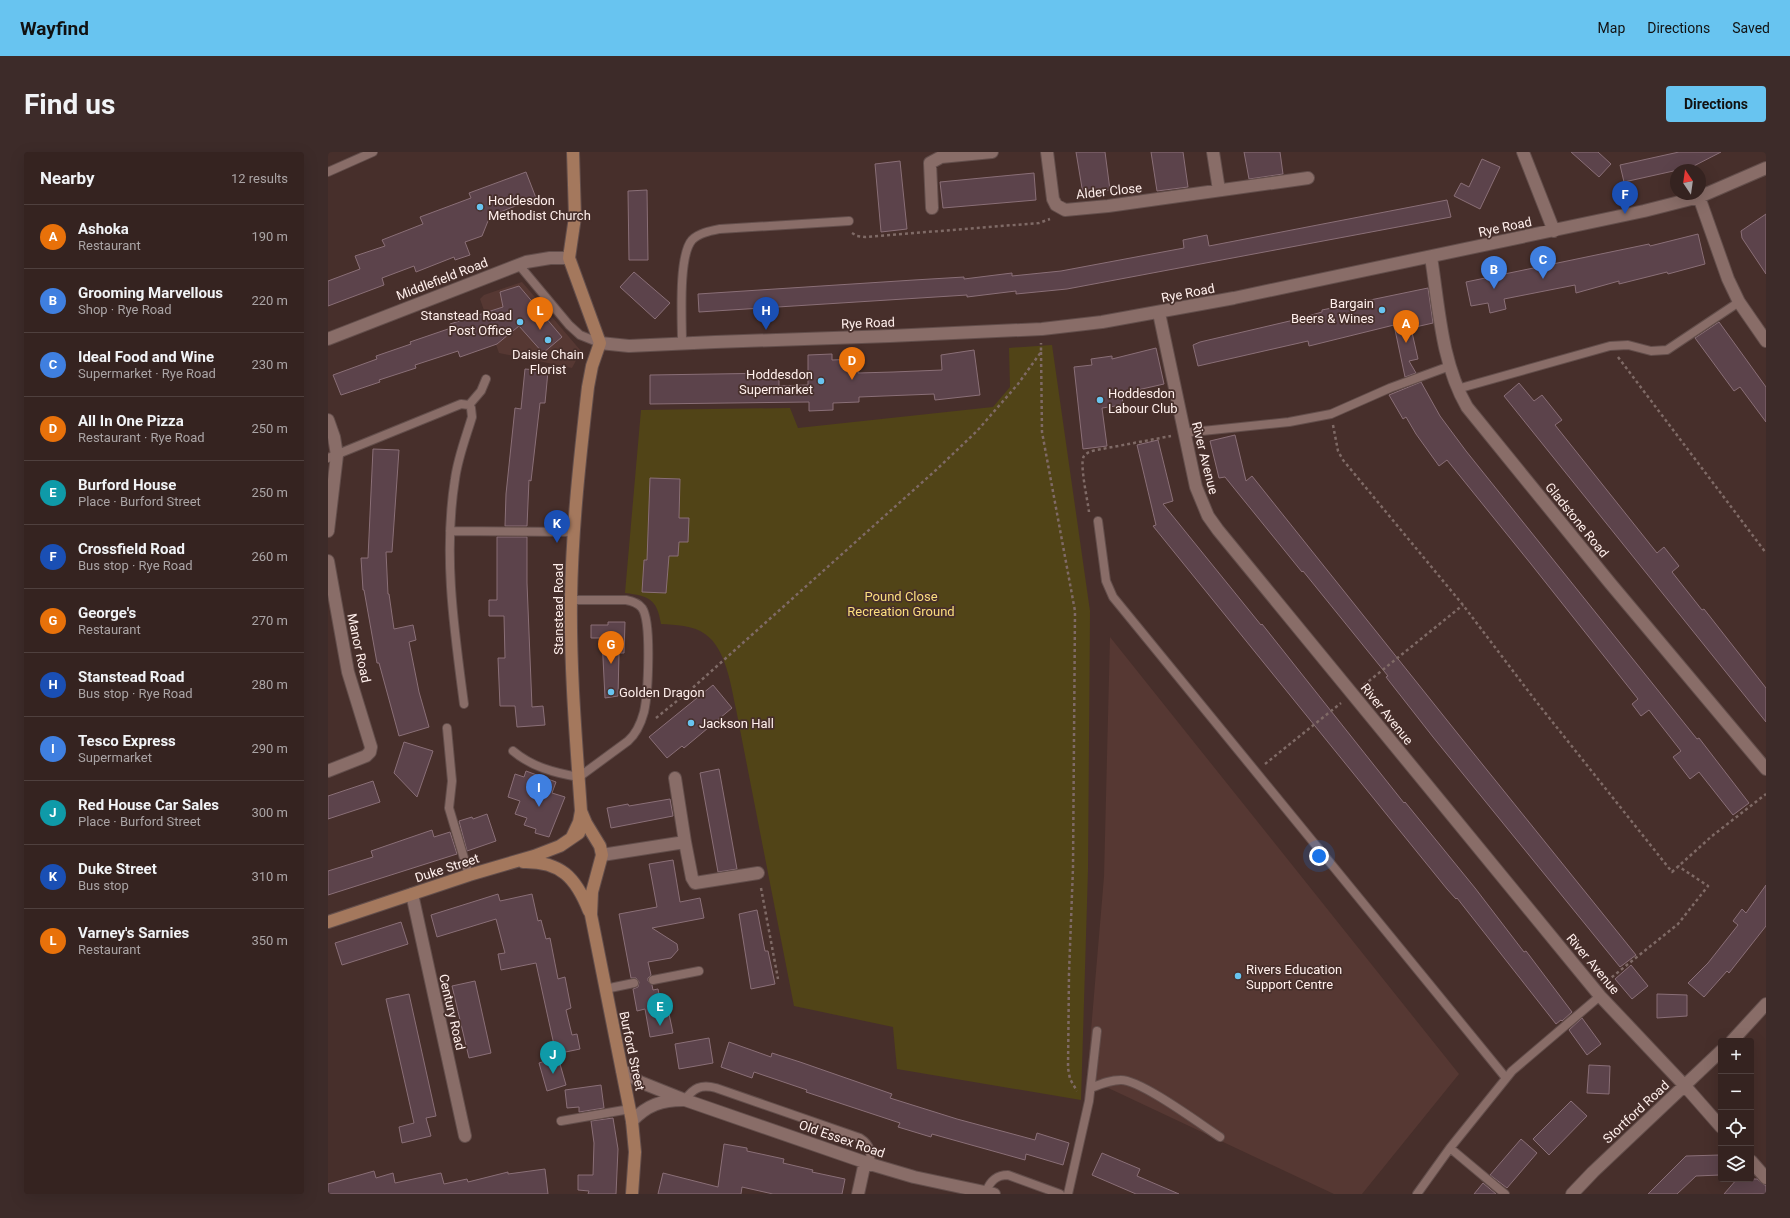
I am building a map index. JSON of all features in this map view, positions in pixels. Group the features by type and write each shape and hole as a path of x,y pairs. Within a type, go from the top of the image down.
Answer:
{"street":[{"path":"573,152 575,217 568,258 600,343"},
{"path":"932,208 930,163 941,157 992,152"},
{"name":"Alder Close","path":"1047,152 1053,199 1056,205 1065,210 1108,206 1308,178"},
{"path":"1213,152 1219,190"},
{"path":"1523,152 1554,231"},
{"name":"Rye Road","path":"1706,194 1766,168"},
{"name":"Rye Road","path":"600,343 629,346 1042,329 1159,313 1554,231 1687,200"},
{"path":"1700,200 1728,279 1739,302 1766,341"},
{"name":"Gladstone Road","path":"1431,257 1450,366 1457,389 1467,407 1610,583 1766,769"},
{"name":"Middlefield Road","path":"328,339 519,265 536,260 568,258"},
{"name":"River Avenue","path":"1159,313 1183,433 1196,487 1208,516 1598,993 1718,1124"},
{"name":"Stanstead Road","path":"581,811 571,643 571,600 574,532 588,387 592,366 600,343"},
{"path":"328,420 334,437 328,531"},
{"name":"Manor Road","path":"328,561 348,672 372,747 366,756 328,771"},
{"path":"675,778 685,842 694,883 758,873"},
{"path":"581,811 586,823 600,846 602,855 685,842"},
{"path":"572,837 579,822 581,811"},
{"path":"572,837 580,833 588,833 594,836"},
{"name":"Duke Street","path":"328,922 560,846 572,837"},
{"name":"Burford Street","path":"602,855 592,892 591,915 631,1115 635,1152 632,1194"},
{"name":"Burford Street","path":"514,862 543,863 561,870 570,876 582,895 591,915"},
{"name":"Century Road","path":"412,894 466,1136"},
{"path":"1735,1038 1766,1004"},
{"name":"Stortford Road","path":"1572,1194 1593,1172 1718,1054"},
{"name":"Old Essex Road","path":"622,1070 636,1080 685,1100 868,1163 914,1177 990,1193"},
{"name":"Old Essex Road","path":"631,1115 658,1103 685,1100"},
{"path":"858,1194 868,1163"},
{"path":"1754,1164 1766,1178"}],"lane":[{"path":"328,172 373,152"},
{"path":"682,343 682,298 685,253 693,239 700,234 720,228 849,221"},
{"path":"519,265 568,325 580,335 600,343"},
{"path":"1457,389 1610,346 1628,345 1651,351 1667,350 1739,302"},
{"path":"1183,433 1289,422 1331,414 1404,382 1450,366"},
{"path":"469,405 481,391 486,379"},
{"path":"332,456 461,404 469,405"},
{"path":"464,704 451,600 450,531 455,478 472,417 472,408 469,405"},
{"path":"1098,521 1106,580 1113,597 1506,1078"},
{"path":"450,531 574,532"},
{"path":"513,752 521,758 545,770 579,777 622,746 633,736 644,713 648,683 647,630 646,620 642,608 632,601 571,600"},
{"path":"447,728 452,781 449,808 469,875"},
{"path":"653,980 698,971"},
{"path":"605,989 634,983"},
{"path":"1417,1194 1450,1148 1512,1071 1598,993"},
{"path":"1068,1194 1089,1101 1097,1031"},
{"path":"1091,1088 1122,1080 1139,1085 1220,1137"},
{"path":"685,1100 694,1089 701,1086 716,1088 860,1138 865,1141 871,1150 868,1163"},
{"path":"561,1121 631,1115"},
{"path":"1450,1148 1505,1194"},
{"path":"990,1193 992,1180 1002,1175 1008,1175 1060,1194"}],"path":[{"path":"849,221 853,234 861,237 1039,223 1051,219"},
{"path":"1042,329 1042,432 1072,591 1076,624 1073,868 1069,973 1068,1068 1070,1079 1076,1090 1082,1097 1089,1101"},
{"path":"1610,346 1766,553"},
{"path":"653,721 688,692 936,470 1001,404 1041,352"},
{"path":"1331,414 1338,451 1343,460 1463,605 1535,700 1672,872 1712,836 1766,794"},
{"path":"1098,521 1091,521 1083,470 1082,460 1084,456 1102,449 1183,433"},
{"path":"1598,993 1678,924 1708,886 1678,866"},
{"path":"758,873 778,979"}],"shaded area":[{"path":"522,282 581,351 572,368 499,353 480,299 484,295"},
{"name":"Rivers Education Support Centre","path":"1110,637 1459,1074 1362,1194 1334,1194 1087,1078 1104,877"}],"green space":[{"name":"Pound Close Recreation Ground","path":"1052,345 1090,611 1088,870 1081,1100 897,1069 893,1027 794,1006 730,679 723,658 712,640 705,634 689,627 661,624 657,609 650,600 625,593 641,410 790,408 798,428 993,407 1010,387 1009,348"}],"building":[{"path":"1076,152 1105,152 1110,190 1083,194"},
{"path":"1151,152 1183,152 1188,187 1157,191"},
{"path":"1244,152 1280,152 1283,174 1249,179"},
{"path":"1571,152 1598,152 1611,164 1599,177"},
{"path":"1679,152 1721,152 1698,164 1670,164 1670,172 1624,182 1620,165"},
{"path":"1482,159 1500,167 1480,209 1454,196 1461,183 1469,187"},
{"path":"900,161 907,229 881,232 875,164"},
{"path":"526,172 536,198 490,216 482,236 465,242 470,255 455,260 454,257 416,272 414,266 382,278 384,285 328,306 328,281 360,269 355,256 385,246 382,240 423,224 420,217 471,198 469,193"},
{"path":"1034,173 1036,200 943,208 940,182"},
{"path":"647,190 648,260 629,260 628,191"},
{"path":"1447,200 1451,217 1067,289 1016,294 1016,291 967,297 967,295 699,312 698,294 964,277 964,279 1012,273 1012,276 1061,271 1184,248 1183,240 1207,235 1209,246"},
{"path":"1766,214 1766,274 1742,238 1741,231"},
{"path":"1698,234 1705,264 1668,274 1667,272 1619,284 1619,281 1576,293 1575,285 1504,299 1506,309 1490,313 1488,303 1471,306 1466,282 1649,244 1650,246"},
{"path":"634,272 670,303 655,319 620,287"},
{"path":"519,286 562,337 543,353 519,326 497,344 460,357 458,351 415,365 416,368 379,380 380,382 341,395 333,375 377,359 376,356 411,344 410,342 451,328 450,324 503,307 500,292"},
{"path":"1428,288 1433,323 1411,328 1418,359 1409,361 1416,373 1405,377 1394,325 1309,346 1308,341 1198,366 1193,345 1200,342 1294,320 1322,312 1322,310"},
{"path":"1719,322 1766,387 1766,422 1740,387 1734,391 1695,338"},
{"name":"Hoddesdon Labour Club","path":"1156,348 1164,384 1133,391 1134,394 1122,395 1123,405 1102,408 1107,446 1083,449 1074,367 1092,365 1091,359 1112,356 1112,359"},
{"path":"974,350 980,395 935,400 934,394 859,397 859,402 833,403 833,410 809,411 809,402 650,404 650,375 779,373 779,386 808,385 808,355 832,354 832,360 858,359 858,373 893,372 942,370 941,355"},
{"path":"525,369 548,371 545,403 540,403 531,481 529,480 527,526 505,526 506,494 515,408 521,409"},
{"path":"1421,382 1440,416 1466,451 1697,739 1699,738 1749,803 1733,815 1699,772 1690,779 1673,757 1681,751 1649,710 1641,716 1632,704 1638,699 1531,564 1447,460 1439,466 1416,434 1406,417 1403,419 1389,395"},
{"path":"1519,383 1534,401 1542,395 1562,420 1555,425 1657,553 1664,547 1679,566 1672,572 1702,610 1704,609 1766,688 1766,722 1504,396"},
{"path":"1235,435 1246,481 1252,476 1636,955 1620,967 1433,737 1386,677 1388,676 1303,571 1302,572 1225,477 1219,478 1210,441"},
{"path":"1158,440 1173,501 1163,504 1261,625 1262,624 1404,803 1405,802 1475,888 1524,952 1526,951 1572,1012 1562,1021 1561,1020 1556,1024 1457,898 1456,899 1447,889 1153,526 1156,525 1137,445"},
{"path":"373,449 399,450 392,552 386,552 388,594 394,629 413,625 416,640 409,642 419,692 429,727 399,736 379,663 377,663 363,590 361,558 368,558"},
{"path":"650,478 680,479 679,518 689,518 688,542 679,542 678,556 669,556 666,593 642,592 644,560 647,560"},
{"path":"497,537 527,537 527,583 532,707 543,706 545,725 517,727 515,706 500,706 498,658 505,658 504,616 489,616 489,600 497,600"},
{"path":"608,622 625,622 624,653 619,653 618,696 605,698 602,638 591,638 591,625 608,625"},
{"name":"Jackson Hall","path":"713,685 732,708 684,748 682,746 667,758 649,737"},
{"path":"404,742 433,751 417,797 394,773"},
{"path":"719,769 737,869 718,872 700,773"},
{"path":"526,771 556,782 552,793 565,797 549,837 535,833 536,829 524,825 527,818 515,814 520,801 508,797 515,774 524,777"},
{"path":"373,781 380,802 328,819 328,796"},
{"path":"670,799 673,816 611,828 607,808"},
{"path":"487,814 496,841 467,851 459,821 472,817 473,819"},
{"path":"432,830 434,837 450,832 457,854 328,895 328,871 373,857 371,851"},
{"path":"673,860 680,902 700,898 704,918 652,928 677,944 678,950 671,958 648,962 651,975 648,978 648,981 652,985 653,990 658,989 662,1010 668,1009 673,1033 650,1037 645,1009 637,1011 633,989 638,987 639,982 636,978 631,978 619,914 657,907 649,864"},
{"path":"1766,885 1766,926 1729,973 1727,971 1704,997 1688,983 1708,963 1738,925 1733,921 1742,909 1746,913"},
{"path":"498,894 500,901 532,894 538,921 541,920 546,939 550,938 558,979 565,977 571,1008 566,1010 572,1035 577,1034 580,1049 556,1054 536,963 501,970 498,954 505,953 496,919 437,937 431,915"},
{"path":"757,910 765,951 768,951 775,984 751,989 739,914"},
{"path":"401,922 408,944 342,965 335,943"},
{"path":"1631,965 1648,986 1632,999 1615,979"},
{"path":"475,981 491,1053 469,1058 452,986"},
{"path":"409,994 436,1116 426,1118 431,1136 402,1143 399,1127 414,1123 386,999"},
{"path":"1657,994 1687,995 1687,1016 1657,1018"},
{"path":"1582,1018 1601,1044 1587,1055 1569,1030"},
{"path":"709,1038 713,1063 679,1069 675,1044"},
{"path":"729,1042 771,1057 772,1053 800,1062 892,1094 890,1098 957,1119 1035,1140 1037,1133 1069,1143 1063,1165 1026,1154 1025,1160 932,1134 931,1137 898,1127 900,1123 806,1092 807,1090 754,1072 752,1078 721,1067"},
{"path":"558,1057 566,1085 547,1091 539,1063"},
{"path":"1589,1065 1610,1066 1609,1094 1587,1093"},
{"path":"601,1085 604,1108 579,1112 579,1107 567,1108 565,1090"},
{"path":"1571,1101 1587,1116 1549,1155 1533,1139"},
{"path":"613,1118 618,1149 616,1194 588,1194 589,1191 578,1190 578,1175 593,1175 594,1143 591,1121"},
{"path":"1521,1139 1537,1153 1507,1188 1490,1175"},
{"path":"724,1144 747,1148 747,1151 784,1159 783,1163 813,1170 812,1172 845,1179 842,1194 773,1194 742,1187 741,1194 658,1194 663,1173 718,1187"},
{"path":"1102,1153 1140,1169 1137,1176 1179,1194 1136,1194 1092,1175"},
{"path":"1718,1155 1718,1175 1696,1176 1677,1194 1648,1194 1686,1156"},
{"path":"545,1169 548,1194 328,1194 328,1184 374,1171 376,1178 393,1173 395,1183 441,1173 444,1184 467,1179 468,1182 508,1172 508,1174"},
{"path":"1754,1179 1757,1179 1766,1186 1766,1194 1724,1194 1734,1182 1754,1182"},
{"path":"1483,1183 1496,1194 1474,1194"}],"place":[{"name":"Hoddesdon Methodist Church","path":"480,207"},
{"name":"Crossfield Road","path":"1625,214"},
{"name":"Ideal Food and Wine","path":"1543,279"},
{"name":"Grooming Marvellous","path":"1494,289"},
{"name":"Bargain Beers & Wines","path":"1382,310"},
{"name":"Stanstead Road Post Office","path":"520,322"},
{"name":"Varney's Sarnies","path":"540,330"},
{"name":"Stanstead Road","path":"766,330"},
{"name":"Daisie Chain Florist","path":"548,340"},
{"name":"Ashoka","path":"1406,343"},
{"name":"All In One Pizza","path":"852,380"},
{"name":"Hoddesdon Supermarket","path":"821,381"},
{"name":"Hoddesdon Labour Club","path":"1100,400"},
{"name":"Duke Street","path":"557,543"},
{"name":"George's","path":"611,664"},
{"name":"Golden Dragon","path":"611,692"},
{"name":"Jackson Hall","path":"691,723"},
{"name":"Tesco Express","path":"539,807"},
{"name":"Rivers Education Support Centre","path":"1238,976"},
{"name":"Burford House","path":"660,1026"},
{"name":"Red House Car Sales","path":"553,1074"}]}
